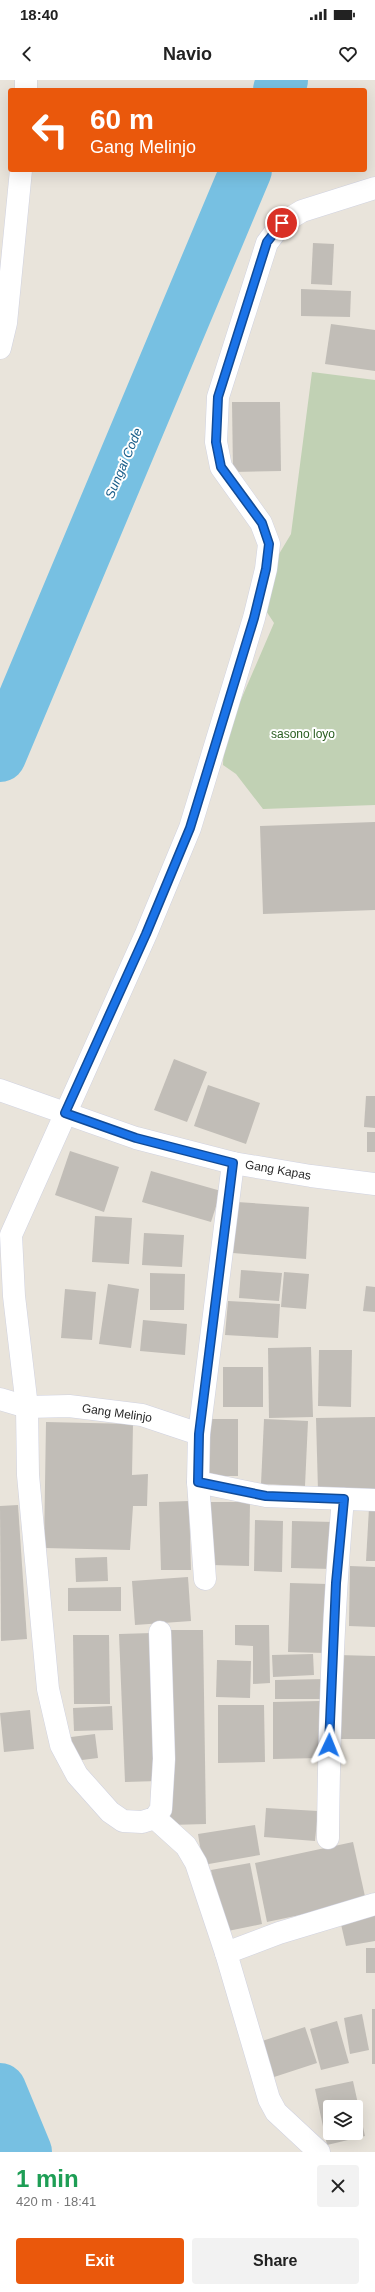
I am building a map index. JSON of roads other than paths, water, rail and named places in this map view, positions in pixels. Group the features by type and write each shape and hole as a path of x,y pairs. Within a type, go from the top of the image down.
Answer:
{"street":[{"path":"0,348 6,323 21,172"},
{"path":"160,1632 164,1759 161,1809 155,1818 142,1822 123,1821 110,1812 77,1775 61,1745 47,1682 28,1475 27,1406 14,1296 11,1235 146,934 190,828 252,626 266,569 269,544 262,523 221,467 216,442 218,397 267,242 282,223 302,211 375,188"},
{"name":"Gang Kapas","path":"0,1090 136,1138 233,1163 311,1176 375,1184"},
{"path":"205,1579 198,1482 199,1434 233,1163"},
{"name":"Gang Melinjo","path":"0,1399 27,1406 69,1406 120,1411 158,1419 199,1434"},
{"path":"198,1482 266,1496 375,1500"},
{"path":"328,1838 329,1745 334,1621 344,1499"},
{"path":"155,1818 186,1846 196,1863 226,1953 269,2099 276,2112 319,2152"},
{"path":"226,1953 279,1933 375,1904"}],"waterway":[{"name":"Sungai Code","path":"280,88 282,80"},
{"name":"Sungai Code","path":"0,756 245,172"},
{"name":"Sungai Code","path":"0,2089 26,2152"}],"park label":[{"name":"sasono loyo","path":"303,734"}]}
